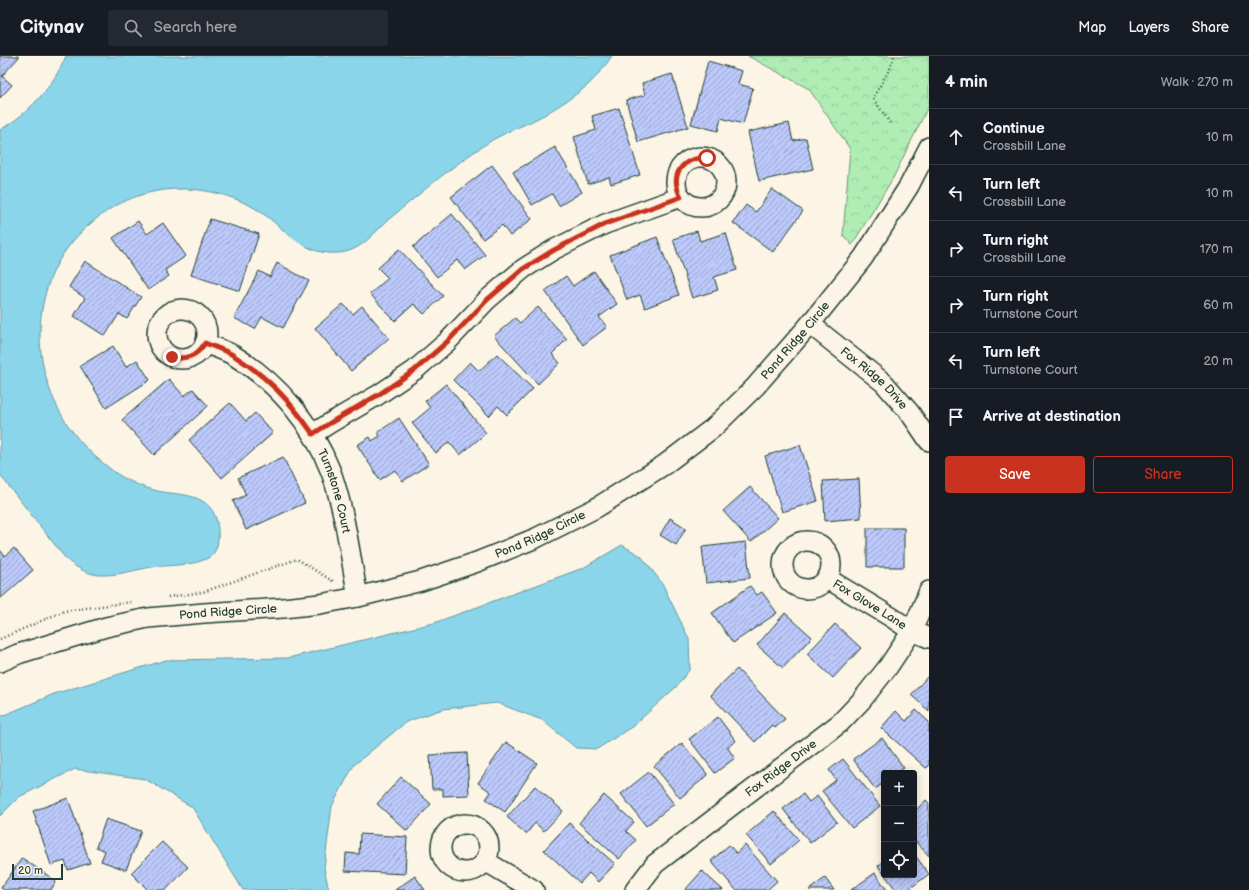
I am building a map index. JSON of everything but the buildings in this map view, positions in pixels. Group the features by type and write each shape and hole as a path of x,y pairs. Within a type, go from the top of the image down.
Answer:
{"street":[{"name":"Pond Ridge Circle","path":"0,662 18,654 106,626 148,618 320,604 358,597 421,581 477,562 536,538 596,508 664,465 713,428 755,387 810,324 863,258 909,186 929,147"},
{"path":"313,434 378,395 415,370 448,341 487,300 523,269 554,250 605,224 681,197"},
{"name":"Fox Ridge Drive","path":"810,324 884,383 910,413 929,441"},
{"name":"Turnstone Court","path":"205,343 232,355 258,373 282,394 313,434 331,472 342,510 358,597"},
{"name":"Fox Glove Lane","path":"828,579 920,634"},
{"name":"Fox Ridge Drive","path":"634,890 655,864 840,723 861,701 888,667 920,634 929,591"},
{"path":"485,861 534,890"}],"path":[{"path":"890,123 873,98 891,67 894,56"},
{"path":"165,597 203,592 297,559 334,582"},
{"path":"0,639 64,611 134,601"}],"green space":[{"path":"748,56 929,56 929,105 893,178 852,245 843,235 850,149 809,89"}],"water":[{"path":"66,56 612,56 589,84 567,101 544,115 494,139 471,154 406,205 360,246 346,252 324,252 312,249 290,236 271,220 249,205 208,191 187,189 166,190 126,200 108,211 80,233 71,243 56,266 46,291 41,317 40,344 44,370 52,395 64,418 79,440 98,459 120,476 141,486 163,492 193,497 206,503 215,516 218,531 218,542 214,552 211,556 199,562 152,567 118,574 98,575 77,567 66,559 0,475 0,130 21,116 39,98 47,89"},
{"path":"622,545 641,556 662,583 689,639 690,669 676,687 633,726 597,749 576,748 542,720 497,703 443,709 406,722 354,765 332,806 324,868 329,890 243,890 192,807 145,779 75,769 19,797 0,816 0,717 54,694 166,660 288,658 434,623 583,568"}],"route":[{"path":"172,357 187,358 195,355 201,350 205,343 232,355 258,373 282,394 313,434 378,395 415,370 448,341 487,300 523,269 554,250 605,224 681,197 677,190 676,181 678,172 683,165 690,160 707,158"}]}
